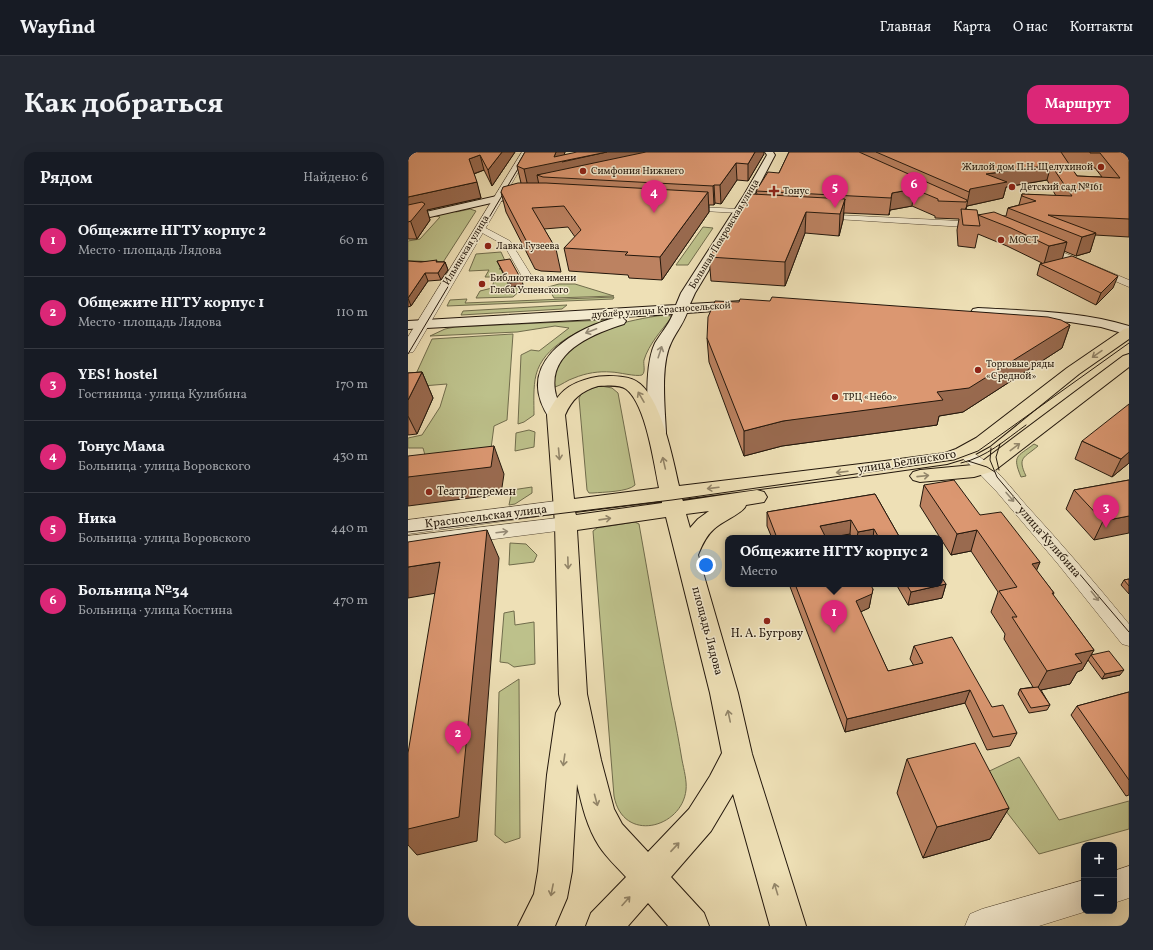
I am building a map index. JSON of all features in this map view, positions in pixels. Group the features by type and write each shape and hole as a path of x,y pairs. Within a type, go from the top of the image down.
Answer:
{"main road":[{"path":"769,156 780,154"},
{"name":"Большая Покровская улица","path":"657,432 656,382 659,355 663,343 675,326 683,309 688,293 749,195 769,156"},
{"path":"408,219 542,189"},
{"name":"дублёр улицы Красносельской","path":"408,325 754,304"},
{"path":"683,309 613,322 585,332 567,344 554,357 549,367 546,379 547,392 556,415 565,515 573,694 586,760 600,816 611,835 691,926"},
{"path":"964,311 1070,318 1103,323 1129,332"},
{"name":"улица Белинского","path":"673,501 947,458 963,453 983,442 1073,371 1129,332"},
{"name":"улица Белинского","path":"673,501 760,497 983,469 1029,436 1129,359"},
{"name":"площадь Лядова","path":"556,415 562,402 571,392 583,385 598,381 614,381 630,384 641,394 657,432 673,501 724,693 737,754 788,926"},
{"path":"687,555 691,541 711,518 721,512 760,497"},
{"path":"565,515 673,501"},
{"path":"536,926 550,898 555,871 562,775 573,694"},
{"path":"604,926 700,820 721,787 737,754"}],"street":[{"name":"Ильинская улица","path":"408,349 526,152"},
{"path":"496,200 534,199"},
{"path":"679,207 762,213"},
{"path":"814,215 991,225 971,216"},
{"path":"480,228 507,243 528,278"},
{"path":"1032,243 1129,284"},
{"name":"улица Кулибина","path":"963,453 983,469 1066,562 1129,638"},
{"name":"Красносельская улица","path":"408,527 565,515"},
{"name":"Красносельская улица","path":"408,543 565,515"},
{"path":"1117,886 1129,882"},
{"path":"982,926 1081,897"}],"green space":[{"path":"470,209 476,211 440,267 408,270 408,241 420,239 440,217 432,215 453,210 456,212"},
{"path":"703,227 713,228 688,265 676,265"},
{"path":"501,252 506,263 499,269 506,269 505,275 510,289 524,287 513,297 476,298 480,291 492,288 495,277 485,277 489,270 469,271 476,254"},
{"path":"559,284 575,284 614,296 554,298 548,287"},
{"path":"614,297 613,299 447,306 450,300 467,299 465,303"},
{"path":"567,305 562,309 461,315 463,311"},
{"path":"664,315 671,316 671,318 646,354 642,375 597,372 579,376 555,387 553,385 555,371 558,364 567,352 578,343 591,335 620,324"},
{"path":"605,320 563,340 546,356 536,375 534,390 534,415 518,424 521,355 531,350 539,351 569,328 555,326 517,332 430,336 445,329 455,327"},
{"path":"513,334 507,420 494,426 490,456 427,462 423,448 408,448 408,438 422,435 440,407 447,384 410,387 432,339"},
{"path":"601,386 612,388 618,393 635,485 627,489 589,493 587,490 579,398 585,391"},
{"path":"529,430 535,432 534,447 515,451 516,433"},
{"path":"1034,444 1038,446 1023,458 1022,465 1026,476 1021,477 1017,464 1018,457"},
{"path":"532,487 532,493 515,504 509,505 512,490"},
{"path":"635,522 639,524 686,783 686,790 682,803 674,814 664,821 652,825 640,825 628,821 620,811 614,796 593,531 597,528"},
{"path":"510,543 526,544 537,555 534,562 509,565"},
{"path":"514,611 515,625 534,622 535,664 514,667 508,663 500,662 504,613"},
{"path":"519,679 520,838 505,843 495,835 499,692"},
{"path":"1019,757 1059,820 1129,801 1129,829 1039,854 979,776"}],"building":[{"path":"408,152 502,152 488,170 480,155 469,159 477,182 408,197"},
{"path":"525,152 556,152 554,157 577,152 607,152 524,169 517,166"},
{"path":"646,152 755,152 748,164 736,163 720,185 713,186 543,177 537,175"},
{"path":"789,152 859,152 967,200 966,202 938,201 938,199 914,189 892,193 891,198 756,191 768,172 779,173"},
{"path":"876,152 1061,152 1077,176 1120,178 1100,153 1090,152 1123,152 1129,159 1129,219 1048,215 1096,233 1082,237 1008,208 1036,201 1022,196 1022,194 1072,196 1051,165 986,174 1007,182 970,189 969,192"},
{"path":"518,183 546,183 708,192 660,257 625,255 628,252 564,248 581,230 564,206 532,208 556,249 535,248 529,246 501,192 503,187"},
{"path":"752,194 845,199 840,214 806,212 785,262 709,257"},
{"path":"422,202 425,204 411,221 408,222 408,205"},
{"path":"961,209 977,210 980,226 963,225"},
{"path":"994,212 1067,242 1049,246 1011,228 978,215"},
{"path":"1072,256 1118,276 1101,293 1040,264"},
{"path":"510,259 522,281 509,283 497,261"},
{"path":"437,260 436,262 445,262 438,273 425,273 408,298 408,261 421,262"},
{"name":"ТРЦ «Небо»","path":"772,297 1048,317 1061,320 1070,325 969,388 937,392 943,400 783,421 744,431 707,338 708,317 715,301 739,302 740,299 770,301"},
{"path":"422,372 408,400 408,373"},
{"path":"1129,404 1129,452 1121,459 1082,441"},
{"path":"494,446 491,467 408,477 408,456"},
{"path":"954,480 980,515 1001,512 1040,562 1032,564 1094,650 1075,654 1082,663 1047,671 1012,617 1017,617 999,591 1017,587 977,530 957,534 924,485"},
{"path":"1129,480 1129,516 1103,521 1074,490"},
{"path":"875,494 898,535 877,535 874,529 858,532 851,520 820,526 824,535 776,535 767,512"},
{"path":"487,530 459,817 408,829 408,753 440,562 408,567 408,542"},
{"path":"1129,579 1129,586 1124,580"},
{"path":"796,587 872,587 872,594 856,601 888,671 923,663 914,646 952,637 992,707 1003,705 1017,733 993,737 970,690 847,719"},
{"path":"908,587 933,587 911,592"},
{"path":"1109,651 1124,670 1105,674 1091,655"},
{"path":"1038,687 1050,705 1031,708 1020,689"},
{"path":"1129,692 1129,780 1077,706"},
{"path":"975,743 1009,808 937,827 907,759"}],"tram line":[{"path":"408,354 528,152"},
{"path":"408,532 672,500 954,460 978,451 1129,343"},
{"path":"991,450 1026,425"},
{"path":"999,470 996,457 1000,444"},
{"path":"961,463 979,457 991,450"},
{"path":"991,450 990,460 995,472"},
{"path":"968,461 987,467 995,472"},
{"path":"995,472 997,477 1129,632"}],"place":[{"name":"Жилой дом П.Н. Щелухиной","path":"1101,167"},
{"name":"Симфония Нижнего","path":"583,171"},
{"name":"Детский сад №161","path":"1012,187"},
{"name":"Тонус","path":"774,191"},
{"name":"Больница №34","path":"914,205"},
{"name":"Ника","path":"835,208"},
{"name":"Тонус Мама","path":"654,213"},
{"name":"МОСТ","path":"1001,240"},
{"name":"Лавка Гузеева","path":"488,246"},
{"name":"Библиотека имени Глеба Успенского","path":"482,284"},
{"name":"Торговые ряды «Средной»","path":"978,370"},
{"name":"ТРЦ «Небо»","path":"835,397"},
{"name":"Театр перемен","path":"429,492"},
{"name":"YES! hostel","path":"1106,528"},
{"name":"Н. А. Бугрову","path":"767,621"},
{"name":"Общежите НГТУ корпус 2","path":"834,633"},
{"name":"Общежите НГТУ корпус 1","path":"458,754"}]}
